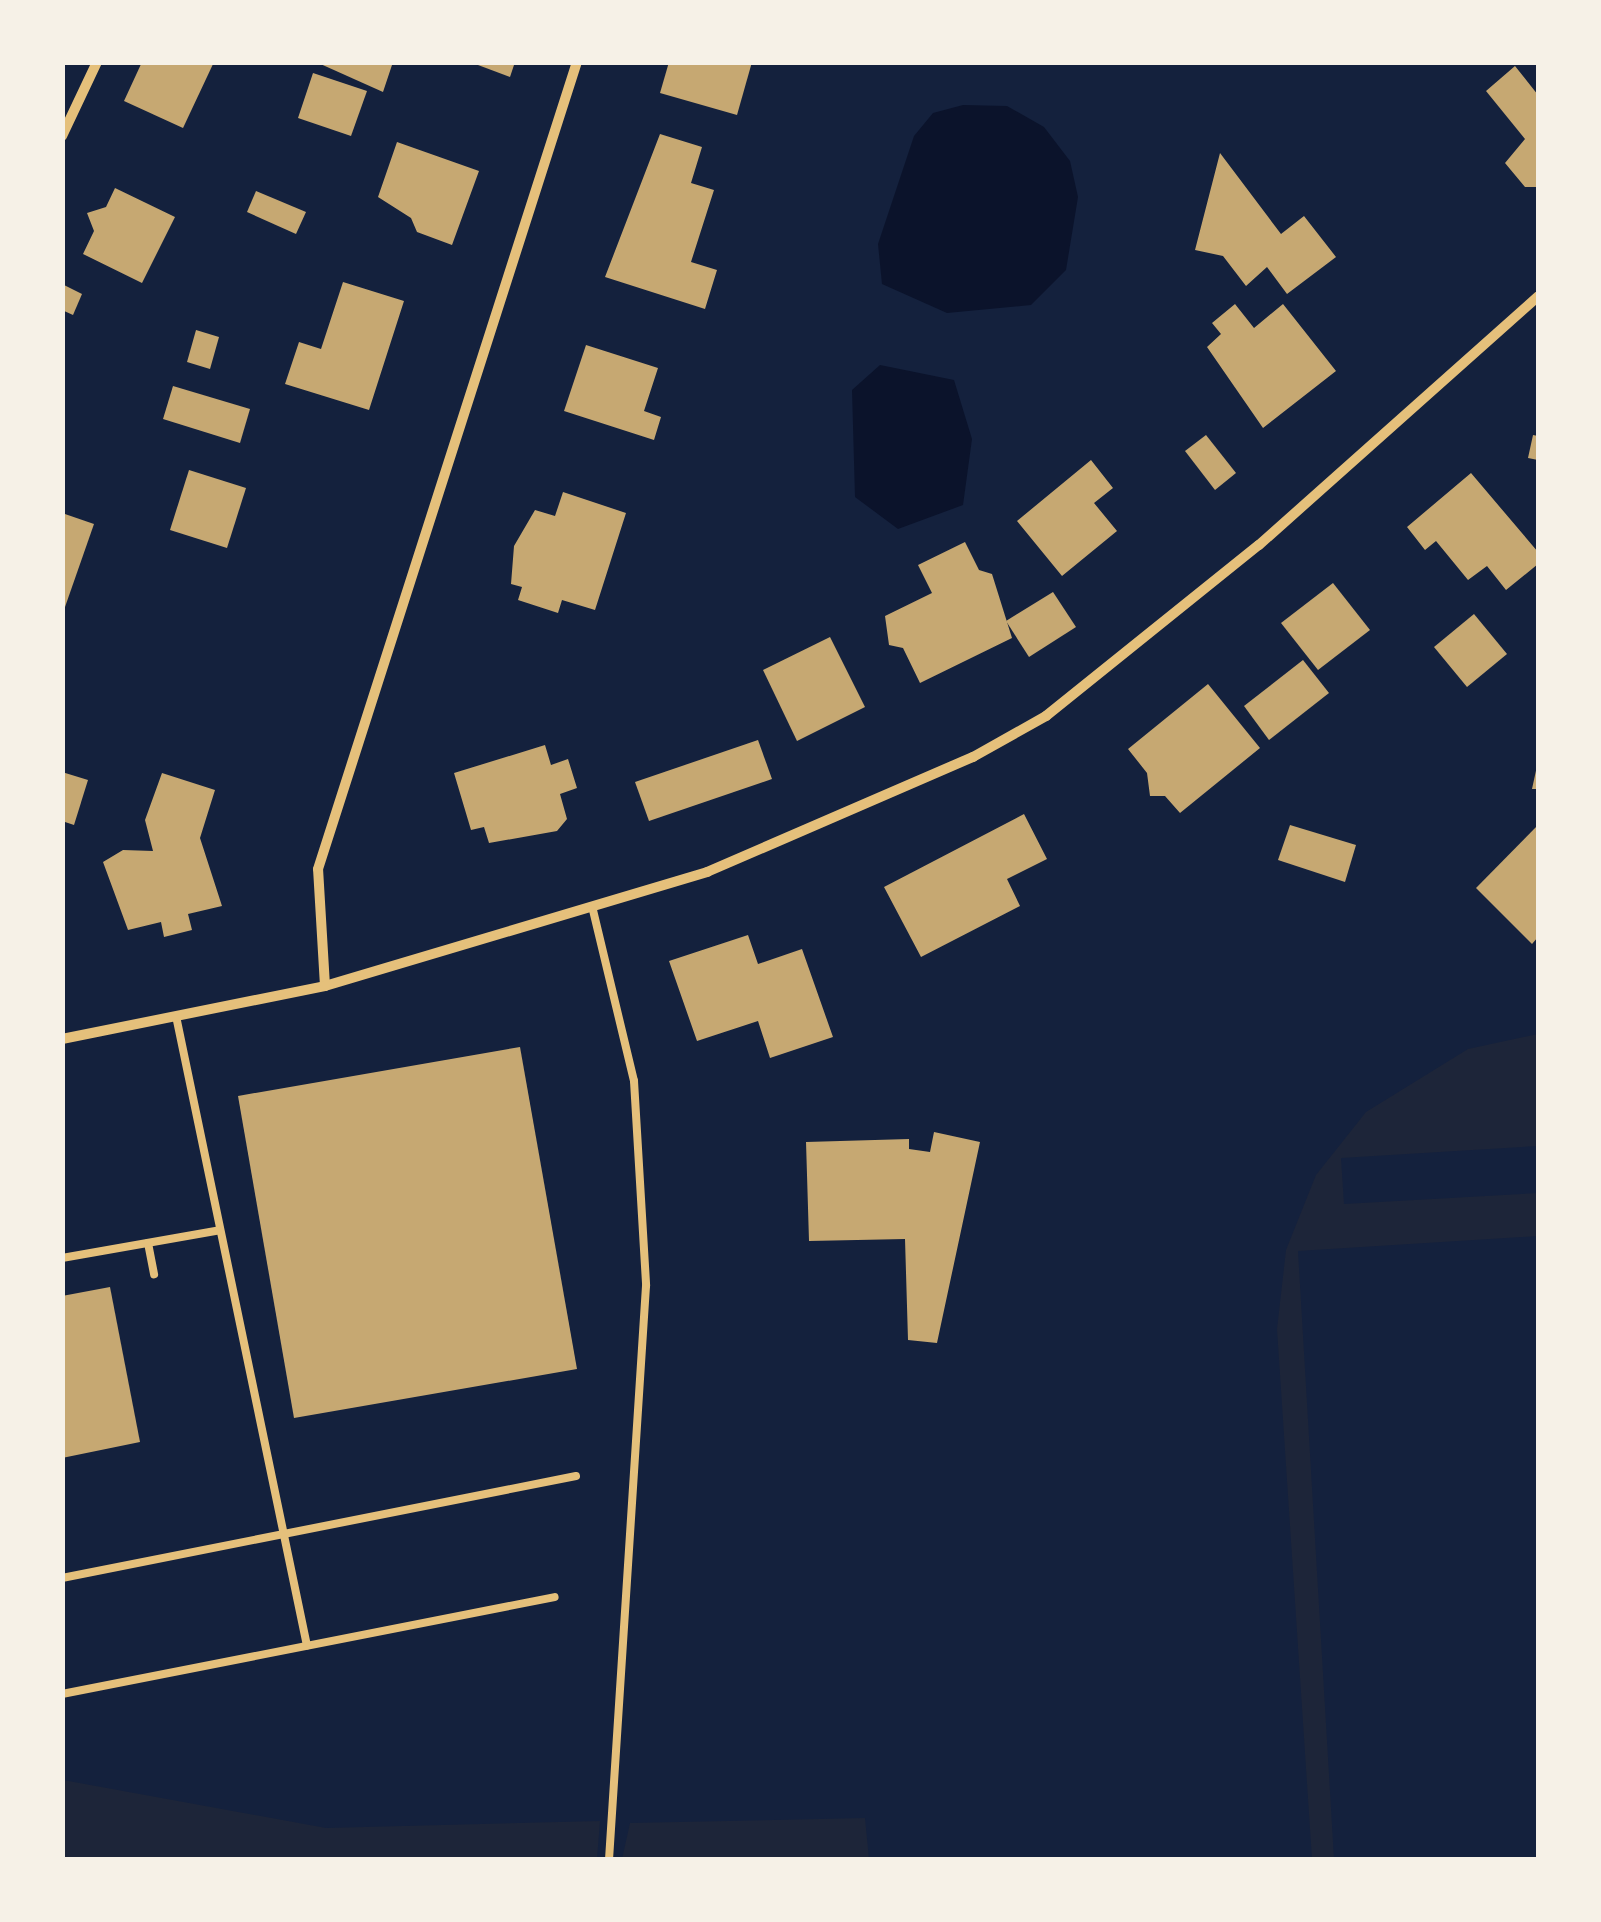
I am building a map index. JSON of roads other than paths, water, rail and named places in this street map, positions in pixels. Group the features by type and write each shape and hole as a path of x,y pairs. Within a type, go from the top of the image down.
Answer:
{"street":[{"path":"62,136 97,62"},
{"path":"325,986 318,869 577,62"},
{"path":"62,1039 325,986 592,906 870,809 1046,716 1259,544 1538,296"}],"lane":[{"path":"592,906 634,1081 646,1286 609,1860"},
{"path":"176,1016 307,1646"},
{"path":"62,1258 220,1230"},
{"path":"148,1243 154,1274"},
{"path":"62,1578 576,1476"},
{"path":"62,1694 556,1598"}]}
